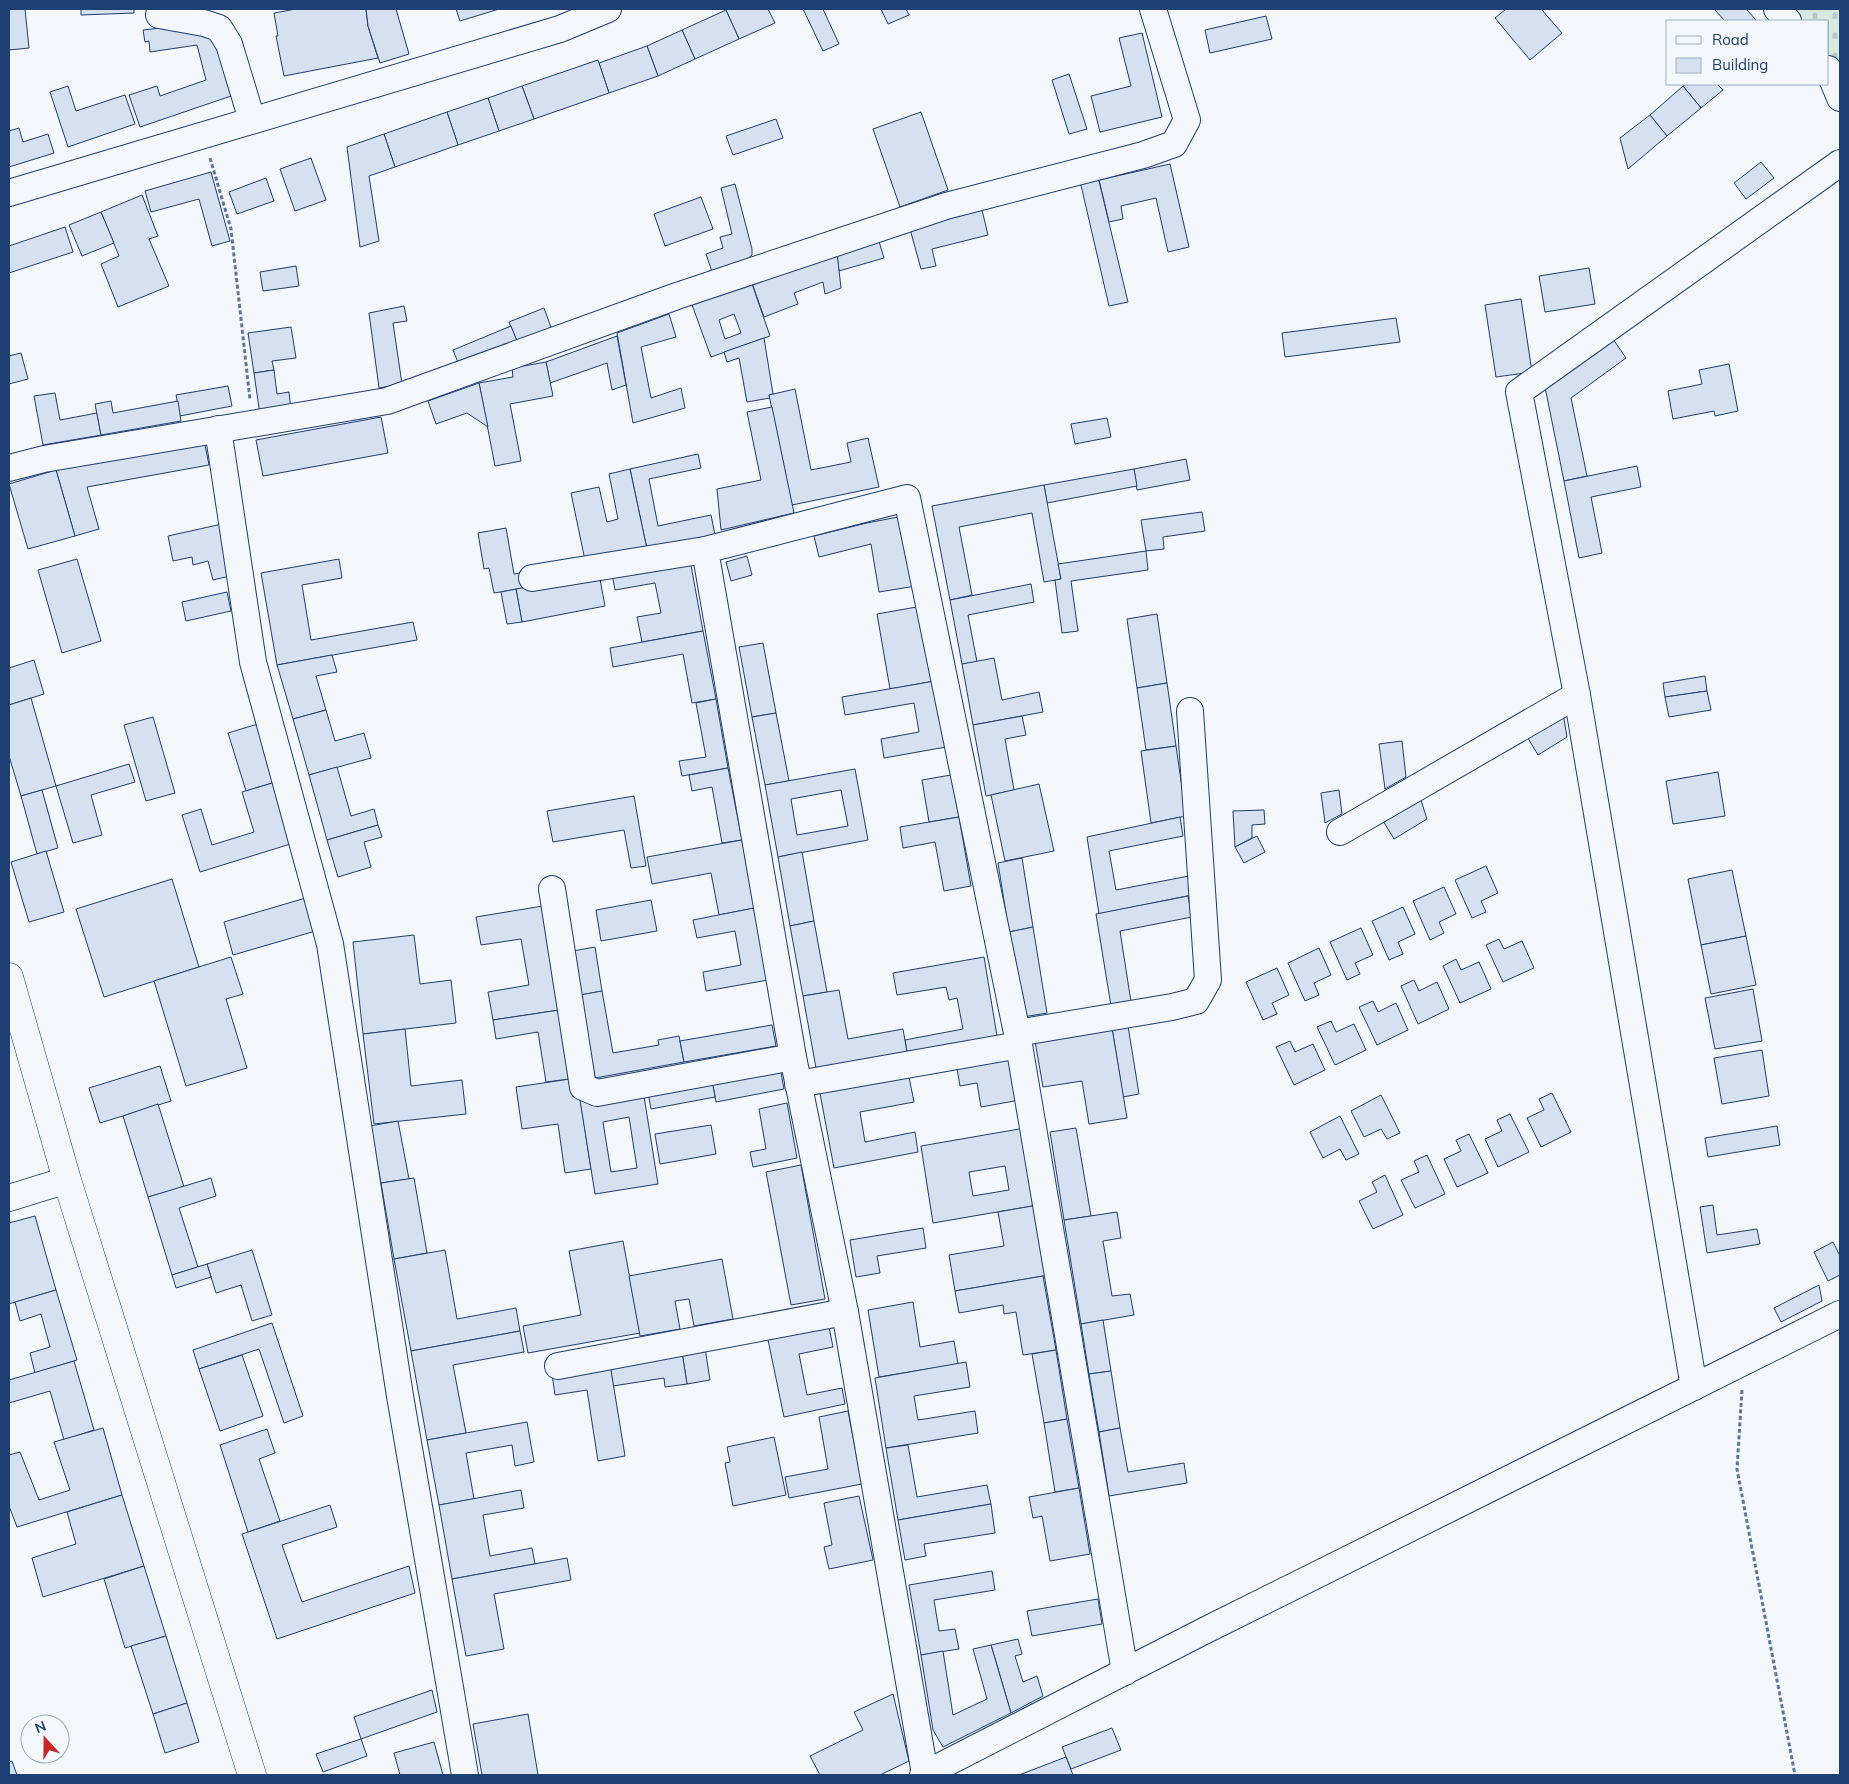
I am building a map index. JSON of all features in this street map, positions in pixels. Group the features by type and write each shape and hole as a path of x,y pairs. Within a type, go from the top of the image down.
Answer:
{"main road":[{"path":"9,977 67,1180 252,1775"}],"street":[{"path":"9,193 560,29 608,9"},
{"path":"9,468 44,459 387,400 678,296 937,209 1143,155 1174,144 1187,120 1153,9"},
{"path":"1777,9 1787,20"},
{"path":"158,15 204,23 220,28 229,44 252,120"},
{"path":"1829,71 1840,98"},
{"path":"1694,1387 1577,695 1519,392 1840,163"},
{"path":"218,429 253,662 330,944 400,1396 465,1775"},
{"path":"532,578 705,550 907,498 1018,1039 1125,1672"},
{"path":"705,550 793,1057 844,1312 924,1775 1204,1631 1840,1314"},
{"path":"1340,832 1577,695"},
{"path":"798,1084 1196,1002 1208,980 1190,711"},
{"path":"552,889 583,1087 597,1093 793,1057"},
{"path":"9,1198 67,1180"},
{"path":"558,1366 844,1312"}],"path":[{"path":"203,135 231,229 250,396 250,424"},
{"path":"1744,1362 1737,1469 1795,1775"}],"green space":[{"path":"1792,9 1840,9 1840,74 1829,58 1829,20 1800,20"}],"building":[{"path":"9,9 25,9 29,48 9,50"},
{"path":"81,9 134,9 134,13 81,15"},
{"path":"296,9 366,9 368,26 378,58 284,76 276,36 278,36 274,13"},
{"path":"366,9 396,9 409,54 380,63 368,26"},
{"path":"456,9 499,9 460,21"},
{"path":"768,9 775,23 739,39 726,10"},
{"path":"803,9 823,9 839,44 823,51"},
{"path":"881,9 906,9 909,15 888,24"},
{"path":"1506,9 1541,9 1562,33 1530,60 1495,18"},
{"path":"1714,9 1746,9 1756,20 1724,20"},
{"path":"726,10 739,39 695,59 682,30"},
{"path":"1266,16 1272,39 1210,53 1205,30"},
{"path":"195,24 218,34 234,95 140,127 129,95 157,86 160,96 206,80 197,45 150,52 149,41 145,42 143,30"},
{"path":"682,30 695,59 658,76 647,46"},
{"path":"1142,33 1162,117 1100,132 1091,96 1131,86 1119,38"},
{"path":"647,46 658,76 609,93 599,63"},
{"path":"598,60 609,93 534,119 522,86"},
{"path":"1069,74 1087,129 1069,134 1052,80"},
{"path":"1718,85 1723,90 1701,108 1683,86"},
{"path":"68,86 76,111 125,95 135,124 68,147 50,92"},
{"path":"522,86 534,119 499,131 488,98"},
{"path":"1683,86 1701,108 1667,136 1650,115"},
{"path":"488,98 499,131 458,145 447,112"},
{"path":"447,112 458,145 395,167 384,134"},
{"path":"921,112 948,190 900,207 873,129"},
{"path":"1650,115 1667,136 1628,169 1620,138"},
{"path":"776,119 783,138 733,155 726,136"},
{"path":"19,128 23,142 48,134 54,153 9,167 9,131"},
{"path":"384,134 395,167 369,176 379,241 360,247 347,147"},
{"path":"311,158 326,200 295,211 280,169"},
{"path":"1761,162 1774,178 1746,199 1734,183"},
{"path":"1170,164 1189,247 1168,252 1156,198 1121,206 1123,219 1109,222 1099,180"},
{"path":"211,172 230,241 212,246 199,199 151,212 145,191"},
{"path":"1098,177 1128,302 1109,306 1080,181"},
{"path":"266,178 274,201 237,214 229,192"},
{"path":"735,184 752,255 746,260 712,272 706,254 723,248 720,237 732,234 721,188"},
{"path":"142,195 158,236 149,239 169,286 118,307 101,264 119,256 101,212"},
{"path":"701,197 713,229 665,246 654,214"},
{"path":"982,210 988,235 932,249 936,266 921,269 910,229"},
{"path":"101,212 114,243 82,256 69,225"},
{"path":"65,227 73,252 9,273 9,246"},
{"path":"878,238 884,258 839,271 836,250"},
{"path":"837,253 841,288 825,294 823,282 794,293 798,304 764,317 752,283"},
{"path":"296,266 299,286 263,291 260,272"},
{"path":"1589,268 1595,304 1545,312 1539,276"},
{"path":"751,281 770,336 711,357 691,302","holes":["734,314 741,333 725,339 719,320"]},
{"path":"1521,299 1532,372 1496,377 1485,305"},
{"path":"404,306 407,321 393,323 402,384 379,388 369,313"},
{"path":"544,308 552,330 518,344 509,322"},
{"path":"669,314 676,337 641,347 651,398 681,388 685,408 633,423 617,333"},
{"path":"1396,318 1400,342 1285,357 1282,333"},
{"path":"511,326 517,341 459,365 453,350"},
{"path":"291,327 296,358 272,361 274,370 254,373 248,333"},
{"path":"617,336 626,385 612,390 607,363 550,383 546,362"},
{"path":"764,338 773,394 769,395 770,398 747,402 739,358 727,362 724,352"},
{"path":"1613,339 1626,358 1571,398 1587,476 1564,481 1545,387"},
{"path":"21,353 28,379 9,384 9,356"},
{"path":"546,362 553,396 510,404 521,461 495,466 479,383 513,377 512,368"},
{"path":"1729,364 1738,411 1715,416 1714,411 1673,419 1668,391 1702,384 1699,370"},
{"path":"274,370 277,394 289,392 291,411 260,415 254,373"},
{"path":"479,383 488,427 467,413 436,424 428,401"},
{"path":"228,386 232,406 180,416 176,395"},
{"path":"795,389 811,470 851,462 847,443 868,438 879,487 792,505 769,395"},
{"path":"55,393 60,420 97,413 101,435 43,445 34,396"},
{"path":"111,401 113,413 178,401 181,421 101,435 95,404"},
{"path":"772,407 794,513 721,530 717,489 761,480 747,412"},
{"path":"381,417 388,453 263,476 256,440"},
{"path":"1107,418 1111,437 1075,444 1071,424"},
{"path":"204,440 209,465 87,487 99,529 75,536 56,470"},
{"path":"698,454 701,468 649,479 658,526 711,515 715,535 647,549 630,469"},
{"path":"1186,459 1190,480 1137,490 1134,469"},
{"path":"1637,466 1641,487 1591,497 1602,553 1579,558 1564,481"},
{"path":"630,469 647,549 586,565 571,493 599,487 607,522 618,519 609,474"},
{"path":"1134,469 1137,486 1047,503 1044,485"},
{"path":"56,470 75,536 28,549 9,484"},
{"path":"1044,485 1061,579 1044,582 1032,513 959,527 972,595 950,600 932,506"},
{"path":"1202,512 1205,531 1163,537 1164,549 1146,551 1141,520"},
{"path":"903,516 916,586 879,592 871,544 819,557 814,536"},
{"path":"222,524 234,575 213,580 208,561 193,565 192,557 173,561 168,536"},
{"path":"506,528 514,574 520,573 523,588 494,593 489,568 484,569 478,533"},
{"path":"1146,551 1148,570 1071,581 1078,631 1062,633 1055,580 1061,579 1058,564"},
{"path":"747,556 752,575 731,581 726,562"},
{"path":"77,559 101,641 62,653 38,570"},
{"path":"339,559 342,578 302,585 311,640 413,622 417,640 277,665 261,573"},
{"path":"690,560 703,631 642,642 637,617 661,613 655,583 615,590 612,574"},
{"path":"599,574 605,606 522,622 516,589"},
{"path":"1031,584 1034,602 968,615 977,662 962,664 950,600"},
{"path":"516,589 522,622 507,624 501,592"},
{"path":"227,592 231,611 186,621 182,602"},
{"path":"922,606 935,681 890,689 877,614"},
{"path":"1157,614 1167,683 1137,688 1127,619"},
{"path":"703,631 716,699 692,703 683,654 613,667 610,648"},
{"path":"763,643 776,713 752,717 739,647"},
{"path":"332,655 337,672 316,676 326,710 293,719 277,665"},
{"path":"994,658 1002,700 1039,692 1043,712 973,725 962,664"},
{"path":"34,660 44,694 9,705 9,668"},
{"path":"1705,676 1707,691 1665,697 1663,683"},
{"path":"935,681 946,747 884,758 881,739 919,732 914,703 845,715 842,697"},
{"path":"1167,683 1176,746 1146,750 1137,688"},
{"path":"1707,691 1711,710 1669,717 1665,697"},
{"path":"31,698 56,786 21,796 9,756 9,705"},
{"path":"716,699 728,768 682,776 679,761 706,757 696,703"},
{"path":"326,710 335,741 364,733 371,758 309,775 293,719"},
{"path":"776,713 789,781 765,785 752,717"},
{"path":"1563,713 1567,737 1538,755 1526,735"},
{"path":"1022,716 1026,735 1005,739 1014,790 986,796 973,725"},
{"path":"153,717 175,793 146,801 124,725"},
{"path":"261,723 279,781 246,791 228,733"},
{"path":"1402,741 1406,777 1385,789 1379,744"},
{"path":"1176,746 1186,816 1151,823 1141,751"},
{"path":"129,764 135,782 91,795 102,835 73,843 56,786"},
{"path":"337,767 351,816 374,809 378,825 327,840 309,775"},
{"path":"728,768 742,840 722,843 712,787 692,791 689,775"},
{"path":"855,769 868,840 778,857 765,785","holes":["841,790 848,826 797,835 791,799"]},
{"path":"1718,772 1725,816 1673,824 1666,781"},
{"path":"951,775 959,817 929,822 922,780"},
{"path":"279,781 297,842 200,872 182,815 201,809 212,845 254,832 242,792"},
{"path":"1039,784 1054,851 1005,861 991,795"},
{"path":"42,790 58,848 37,854 21,796"},
{"path":"1339,790 1342,814 1325,823 1321,793"},
{"path":"634,796 646,866 631,868 624,830 553,842 547,811"},
{"path":"1420,797 1427,819 1394,839 1382,819"},
{"path":"1264,810 1265,824 1252,825 1252,838 1235,847 1233,811"},
{"path":"959,817 971,886 944,891 935,842 903,848 900,827"},
{"path":"1180,817 1183,836 1109,851 1116,890 1189,876 1192,895 1099,914 1087,837"},
{"path":"378,825 382,837 364,842 371,867 338,877 327,840"},
{"path":"1257,836 1265,852 1244,863 1235,847"},
{"path":"742,840 754,908 719,915 711,873 652,884 647,857"},
{"path":"46,851 64,912 29,922 11,862"},
{"path":"802,852 814,921 790,926 778,857"},
{"path":"1022,858 1033,927 1009,932 998,863"},
{"path":"1486,866 1498,893 1481,901 1486,912 1472,918 1455,880"},
{"path":"1732,870 1746,936 1701,945 1688,879"},
{"path":"172,879 199,967 104,997 76,909"},
{"path":"1444,887 1456,914 1439,922 1444,933 1430,940 1413,901"},
{"path":"1188,896 1192,917 1120,931 1131,1002 1111,1006 1096,914"},
{"path":"309,897 319,930 233,955 224,922"},
{"path":"651,900 657,931 601,941 596,910"},
{"path":"549,905 566,1009 493,1020 488,992 529,985 521,939 481,945 476,917"},
{"path":"1403,907 1415,934 1398,942 1403,954 1389,960 1372,921"},
{"path":"754,908 768,980 706,991 703,972 741,965 735,931 697,938 693,920"},
{"path":"814,921 827,992 803,996 790,926"},
{"path":"1033,927 1047,1013 1023,1017 1009,932"},
{"path":"1361,928 1373,955 1355,963 1360,974 1347,980 1330,942"},
{"path":"414,935 420,984 451,980 456,1023 363,1034 353,942"},
{"path":"1746,936 1756,985 1711,994 1701,945"},
{"path":"1499,939 1504,949 1522,941 1534,968 1503,982 1486,945"},
{"path":"595,947 602,991 580,995 573,951"},
{"path":"1319,948 1331,975 1314,983 1319,995 1305,1001 1288,963"},
{"path":"231,957 243,994 226,999 247,1068 186,1086 154,981"},
{"path":"984,957 997,1036 907,1052 905,1040 963,1029 957,998 949,1000 946,987 897,995 893,973"},
{"path":"1456,959 1461,970 1479,962 1491,989 1460,1003 1443,966"},
{"path":"1277,968 1289,995 1272,1003 1277,1014 1263,1020 1246,982"},
{"path":"1414,980 1419,991 1437,982 1449,1009 1418,1024 1401,986"},
{"path":"1753,989 1762,1041 1715,1049 1705,998"},
{"path":"839,990 848,1039 903,1029 907,1052 816,1068 803,996"},
{"path":"602,991 613,1053 659,1045 658,1040 679,1036 684,1062 595,1078 580,995"},
{"path":"1373,1001 1378,1012 1396,1003 1408,1030 1377,1045 1359,1007"},
{"path":"566,1009 577,1078 546,1082 538,1032 496,1039 493,1020"},
{"path":"1331,1021 1336,1032 1354,1024 1366,1050 1335,1065 1317,1027"},
{"path":"772,1025 776,1046 684,1062 680,1041"},
{"path":"1128,1026 1139,1094 1123,1097 1112,1028"},
{"path":"1112,1028 1127,1118 1089,1124 1082,1081 1043,1087 1035,1041"},
{"path":"405,1029 411,1086 462,1080 466,1114 374,1124 363,1034"},
{"path":"1290,1041 1295,1052 1313,1044 1325,1070 1294,1085 1276,1047"},
{"path":"1762,1050 1769,1096 1722,1104 1714,1058"},
{"path":"1012,1054 1020,1100 981,1107 977,1083 960,1086 956,1063"},
{"path":"160,1066 171,1101 100,1123 89,1088"},
{"path":"780,1067 784,1089 716,1102 712,1080"},
{"path":"908,1072 914,1102 860,1112 865,1142 915,1132 918,1152 834,1168 819,1088"},
{"path":"577,1078 591,1169 565,1173 558,1124 522,1129 516,1087"},
{"path":"712,1080 715,1097 651,1109 648,1092"},
{"path":"643,1090 658,1184 595,1194 580,1100","holes":["629,1117 637,1168 611,1172 603,1122"]},
{"path":"1552,1093 1571,1132 1541,1147 1527,1118 1544,1110 1539,1099"},
{"path":"1381,1095 1400,1133 1387,1139 1381,1129 1364,1137 1351,1111"},
{"path":"787,1103 797,1158 753,1167 750,1152 766,1149 759,1109"},
{"path":"158,1104 184,1187 148,1197 123,1116"},
{"path":"1510,1114 1529,1152 1498,1167 1485,1139 1502,1131 1497,1120"},
{"path":"1340,1116 1359,1154 1346,1160 1340,1149 1323,1158 1310,1132"},
{"path":"398,1121 409,1179 381,1183 370,1126"},
{"path":"711,1125 716,1154 660,1164 655,1134"},
{"path":"1777,1126 1780,1145 1708,1157 1705,1138"},
{"path":"1025,1128 1038,1205 933,1223 921,1146","holes":["1005,1166 1009,1190 973,1196 969,1172"]},
{"path":"1076,1128 1091,1216 1064,1220 1050,1132"},
{"path":"1469,1134 1488,1173 1457,1187 1444,1159 1461,1151 1456,1140"},
{"path":"1427,1155 1445,1194 1415,1208 1401,1180 1419,1172 1414,1161"},
{"path":"801,1165 825,1299 791,1305 766,1172"},
{"path":"1385,1175 1403,1215 1373,1229 1359,1201 1377,1192 1372,1182"},
{"path":"211,1178 216,1196 179,1208 198,1267 172,1275 148,1197"},
{"path":"414,1178 427,1253 394,1259 381,1183"},
{"path":"1038,1205 1049,1275 955,1291 949,1255 1004,1246 998,1212"},
{"path":"1713,1205 1717,1235 1757,1229 1760,1244 1707,1253 1700,1207"},
{"path":"1117,1212 1121,1238 1103,1241 1112,1296 1130,1294 1134,1315 1081,1324 1064,1220"},
{"path":"35,1216 56,1290 9,1304 9,1223"},
{"path":"923,1228 926,1248 877,1256 880,1273 856,1277 850,1240"},
{"path":"623,1241 640,1333 528,1353 523,1326 581,1315 569,1251"},
{"path":"1833,1242 1840,1256 1840,1275 1828,1281 1814,1252"},
{"path":"252,1250 272,1315 252,1321 241,1285 216,1293 207,1264"},
{"path":"445,1250 457,1319 516,1308 520,1331 411,1351 394,1259"},
{"path":"722,1259 733,1319 694,1326 689,1299 675,1301 680,1329 640,1336 629,1276"},
{"path":"207,1264 211,1277 176,1288 172,1275"},
{"path":"1043,1276 1056,1350 1023,1355 1016,1312 1004,1314 1003,1305 959,1313 955,1291"},
{"path":"1819,1285 1822,1301 1781,1322 1774,1308"},
{"path":"56,1290 77,1360 35,1373 30,1353 50,1347 41,1314 20,1321 15,1302"},
{"path":"913,1302 920,1347 954,1341 958,1364 879,1377 868,1310"},
{"path":"1103,1320 1111,1371 1089,1374 1081,1324"},
{"path":"828,1322 833,1347 799,1354 807,1395 842,1388 845,1404 784,1417 767,1335"},
{"path":"272,1323 303,1416 284,1423 259,1349 199,1369 193,1350"},
{"path":"520,1331 524,1352 453,1365 466,1433 427,1440 411,1351"},
{"path":"705,1348 710,1380 687,1384 682,1352"},
{"path":"1056,1350 1067,1419 1044,1423 1032,1354"},
{"path":"682,1352 687,1384 665,1387 664,1378 613,1386 610,1364"},
{"path":"242,1355 263,1416 220,1431 199,1369"},
{"path":"74,1361 94,1430 64,1440 50,1391 9,1403 9,1380"},
{"path":"966,1362 970,1387 914,1396 918,1420 975,1411 978,1433 886,1448 875,1378"},
{"path":"610,1364 625,1456 598,1461 587,1390 555,1395 552,1374"},
{"path":"1111,1371 1120,1428 1099,1432 1089,1374"},
{"path":"848,1411 862,1484 789,1498 785,1477 828,1469 819,1417"},
{"path":"1067,1419 1079,1488 1055,1492 1044,1423"},
{"path":"527,1422 534,1462 515,1466 512,1445 466,1453 474,1499 439,1505 427,1440"},
{"path":"103,1428 122,1495 17,1527 9,1506 9,1455 20,1452 39,1500 70,1490 54,1442"},
{"path":"1120,1428 1128,1472 1184,1463 1187,1483 1109,1496 1099,1432"},
{"path":"267,1429 275,1453 259,1459 280,1521 248,1532 220,1445"},
{"path":"774,1437 786,1495 733,1506 725,1463 730,1462 727,1447"},
{"path":"908,1445 917,1497 987,1485 991,1504 898,1520 886,1448"},
{"path":"1079,1488 1090,1554 1050,1561 1042,1516 1033,1518 1029,1497"},
{"path":"521,1490 524,1508 483,1515 490,1556 532,1548 535,1564 452,1579 439,1505"},
{"path":"122,1495 144,1566 43,1597 32,1558 76,1544 67,1512"},
{"path":"859,1496 873,1560 829,1569 824,1547 832,1545 824,1503"},
{"path":"991,1504 995,1533 924,1544 926,1556 905,1560 898,1520"},
{"path":"330,1505 337,1527 282,1545 302,1602 409,1566 415,1593 277,1639 242,1534"},
{"path":"567,1558 571,1580 494,1594 504,1649 466,1656 452,1579"},
{"path":"144,1566 166,1636 125,1648 104,1579"},
{"path":"992,1571 995,1590 934,1600 939,1631 955,1629 959,1649 921,1655 909,1585"},
{"path":"1098,1599 1102,1624 1032,1636 1027,1611"},
{"path":"166,1636 187,1703 153,1714 131,1646"},
{"path":"1018,1639 1022,1654 1015,1656 1023,1682 1037,1676 1043,1696 1011,1713 991,1645"},
{"path":"991,1645 1011,1713 943,1747 933,1730 921,1655 943,1651 953,1715 987,1699 973,1649"},
{"path":"432,1690 437,1712 361,1739 354,1717"},
{"path":"893,1694 909,1761 880,1775 820,1775 810,1756 863,1730 854,1712"},
{"path":"187,1703 199,1742 165,1753 153,1714"},
{"path":"528,1714 538,1775 482,1775 473,1724"},
{"path":"1112,1728 1121,1750 1071,1769 1062,1747"},
{"path":"361,1739 367,1756 323,1772 316,1754"},
{"path":"434,1742 443,1775 400,1775 394,1753"},
{"path":"1066,1757 1073,1775 1019,1775"},
{"path":"12,1761 17,1775 9,1775 9,1762"}]}
